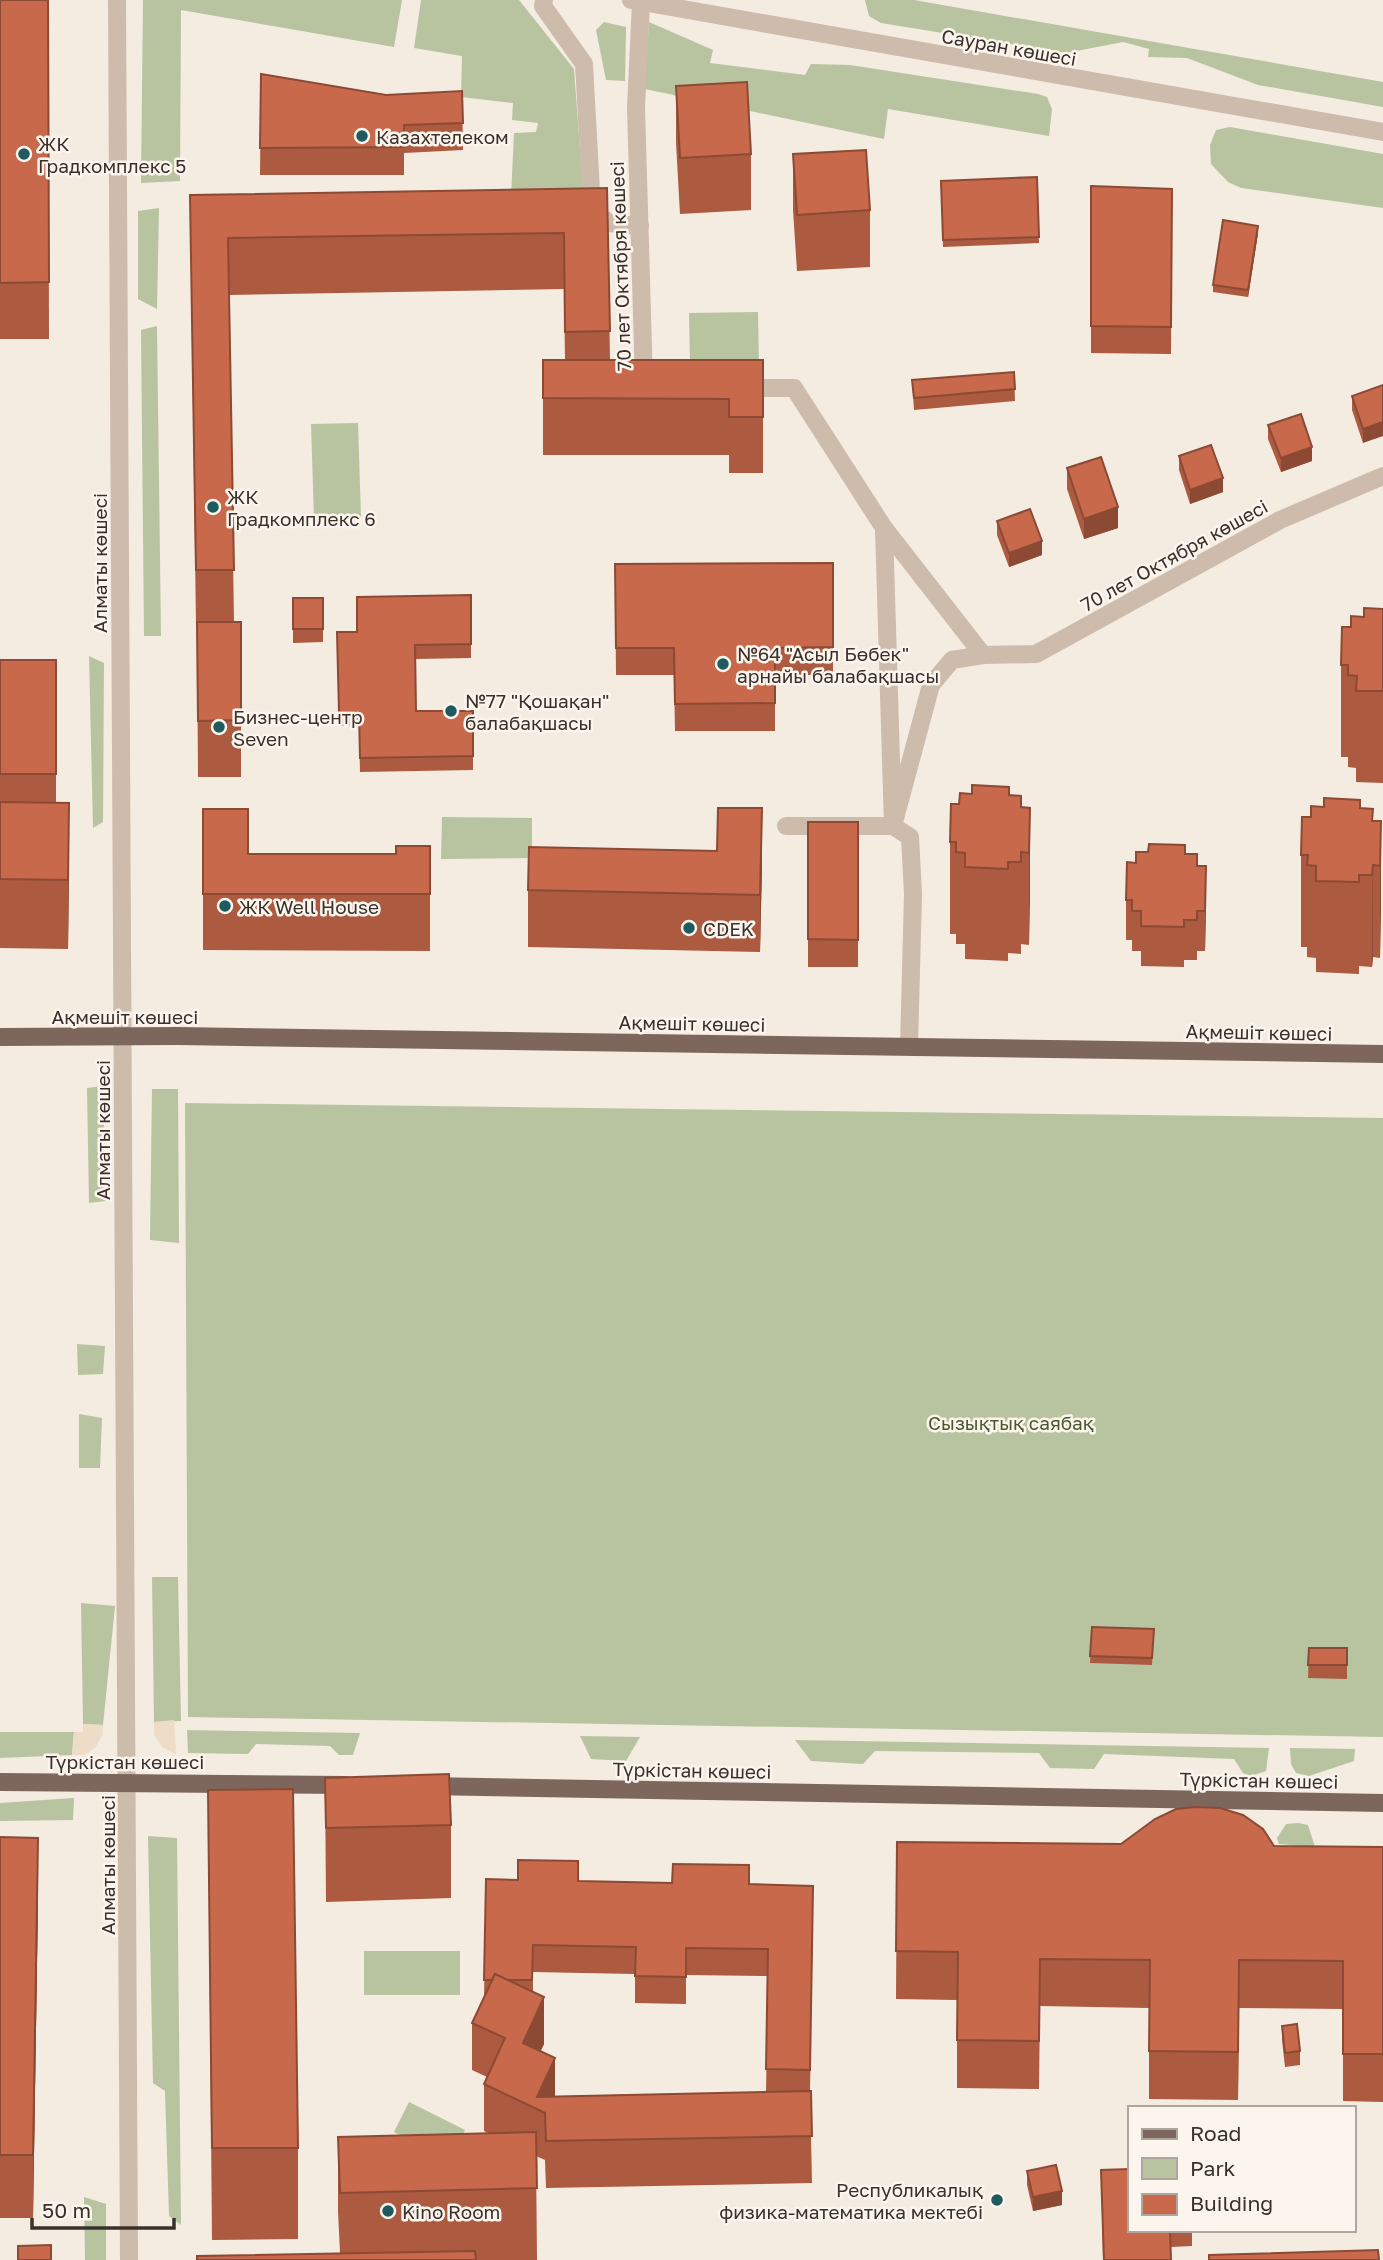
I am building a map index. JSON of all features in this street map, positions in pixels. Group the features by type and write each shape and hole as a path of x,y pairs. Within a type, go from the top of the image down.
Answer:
{"main road":[{"name":"Ақмешіт көшесі","path":"0,1037 123,1036 1383,1054"},
{"name":"Түркістан көшесі","path":"0,1782 366,1785"},
{"name":"Түркістан көшесі","path":"407,1786 1383,1803"}],"street":[{"name":"Алматы көшесі","path":"117,0 129,2260"},
{"path":"544,0 543,6 584,64 592,210 609,223 640,226"},
{"name":"70 лет Октября көшесі","path":"635,1 644,388 657,388"},
{"name":"Сауран көшесі","path":"635,1 1383,132"},
{"path":"726,388 794,388 884,528 983,655"},
{"name":"70 лет Октября көшесі","path":"893,826 931,685 951,660 983,655 1036,654 1280,520 1383,476"},
{"path":"884,528 893,826"},
{"path":"786,826 893,826 910,837 913,894 909,1047"}],"green space":[{"path":"143,0 402,0 394,47 181,10 180,181 141,183"},
{"path":"421,0 519,0 574,69 584,204 511,197 514,133 536,132 538,123 512,120 513,103 461,97 462,56 414,48"},
{"path":"865,0 914,0 1383,82 1383,107 1258,85 1187,58 1148,57 1149,49 1123,42 1066,53 881,23 869,16"},
{"path":"604,22 626,27 625,81 606,80 596,30"},
{"path":"649,22 713,50 710,63 805,75 811,64 850,65 1038,94 1047,97 1052,109 1049,136 888,109 884,139 645,89"},
{"path":"1230,127 1383,154 1383,208 1241,188 1228,182 1211,164 1210,145 1216,130"},
{"path":"159,208 157,309 138,299 138,211"},
{"path":"758,312 759,363 690,365 689,313"},
{"path":"157,326 161,636 144,636 141,330"},
{"path":"358,423 361,517 314,519 311,424"},
{"path":"89,656 104,663 103,822 93,828"},
{"path":"442,817 532,818 532,858 441,859"},
{"path":"103,1086 106,1201 89,1203 87,1088"},
{"path":"152,1089 178,1089 179,1243 150,1240"},
{"name":"Сызықтық саябақ","path":"185,1103 1383,1118 1383,1737 188,1717"},
{"path":"77,1344 105,1346 103,1374 78,1375"},
{"path":"79,1414 102,1418 100,1468 79,1468"},
{"path":"152,1577 178,1577 181,1721 154,1722"},
{"path":"81,1603 115,1606 103,1725 83,1724"},
{"path":"187,1730 360,1733 353,1755 339,1755 330,1746 256,1744 248,1754 188,1753"},
{"path":"0,1732 74,1732 72,1755 0,1758"},
{"path":"580,1736 640,1737 626,1761 591,1759"},
{"path":"795,1740 1269,1748 1266,1771 1251,1776 1243,1773 1234,1759 1104,1754 1094,1769 1050,1768 1039,1753 875,1751 863,1764 811,1761"},
{"path":"1290,1748 1355,1749 1354,1761 1309,1776 1296,1773 1291,1764"},
{"path":"74,1798 73,1820 0,1821 0,1803"},
{"path":"1286,1824 1308,1825 1315,1847 1279,1844 1277,1838"},
{"path":"148,1836 177,1838 181,2225 169,2216 165,2091 153,2083"},
{"path":"364,1951 460,1951 460,1995 364,1995"},
{"path":"409,2102 465,2130 450,2160 394,2132"},
{"path":"84,2197 106,2204 106,2260 85,2260"}],"shaded area":[{"path":"174,1720 176,1754 162,1747 154,1734 154,1722"},
{"path":"83,1724 103,1725 103,1734 95,1748 84,1755 72,1755 74,1732 83,1732"}],"building":[{"name":"ЖК Градкомплекс 5","path":"0,0 48,0 49,282 0,283"},
{"path":"261,74 386,95 462,91 463,123 404,125 404,147 260,148"},
{"path":"747,82 751,154 680,158 676,86"},
{"path":"866,150 870,210 797,215 793,154"},
{"path":"1037,177 1039,237 943,240 941,181"},
{"path":"1091,186 1172,189 1171,327 1091,326"},
{"path":"607,188 610,331 565,332 564,233 228,238 234,570 196,570 190,195"},
{"path":"1223,220 1258,226 1248,290 1213,285"},
{"path":"543,360 763,360 763,417 729,417 729,399 543,398"},
{"path":"1014,372 1015,389 914,398 912,380"},
{"path":"1383,385 1383,422 1363,429 1352,396"},
{"path":"1301,414 1312,447 1281,458 1268,425"},
{"path":"1211,445 1223,478 1190,490 1179,456"},
{"path":"1101,457 1118,507 1084,519 1067,468"},
{"path":"1030,509 1042,541 1009,553 997,521"},
{"path":"833,563 833,647 775,648 775,703 675,704 674,648 616,648 615,564"},
{"path":"471,595 471,644 415,645 416,711 473,711 473,756 360,758 359,712 339,712 337,632 357,632 357,597"},
{"path":"293,598 323,598 323,629 293,629"},
{"path":"1364,608 1383,609 1383,691 1356,691 1357,676 1348,675 1348,665 1341,665 1342,627 1351,627 1351,616 1364,617"},
{"path":"197,622 241,622 241,720 198,721"},
{"path":"0,660 56,660 56,774 0,774"},
{"path":"972,785 1009,787 1009,795 1021,796 1021,807 1030,808 1029,853 1021,852 1021,862 1008,862 1008,869 965,867 965,853 956,852 956,842 950,842 951,804 959,804 960,793 972,794"},
{"path":"1324,798 1360,800 1360,808 1373,809 1372,821 1381,821 1380,866 1373,865 1372,875 1359,875 1359,882 1316,881 1316,866 1307,865 1308,855 1301,855 1302,817 1311,817 1311,806 1324,807"},
{"path":"0,802 69,803 68,880 0,879"},
{"path":"718,808 762,808 760,895 528,890 529,847 717,851"},
{"path":"203,809 248,809 248,854 396,854 396,846 430,846 430,894 203,894"},
{"path":"808,822 858,822 858,940 808,939"},
{"path":"1149,844 1185,845 1185,854 1197,854 1197,866 1206,866 1205,911 1197,911 1197,920 1184,920 1184,927 1141,926 1141,911 1132,911 1132,900 1126,900 1127,862 1136,863 1136,852 1148,852"},
{"path":"1092,1627 1154,1629 1152,1658 1090,1656"},
{"path":"1309,1648 1347,1648 1347,1665 1308,1665"},
{"path":"449,1774 451,1825 326,1828 325,1778"},
{"path":"293,1789 298,2148 212,2148 208,1790"},
{"path":"1220,1808 1243,1815 1263,1829 1274,1846 1383,1847 1383,2054 1343,2054 1343,1961 1239,1960 1238,2052 1149,2051 1150,1960 1040,1959 1039,2041 957,2040 958,1952 896,1951 897,1842 1121,1844 1155,1819 1176,1809"},
{"path":"0,1837 38,1838 33,2155 0,2155"},
{"path":"518,1860 578,1861 578,1881 672,1883 673,1864 749,1865 749,1884 813,1886 810,2070 766,2069 768,1949 686,1948 686,1977 635,1976 636,1947 533,1945 532,1980 507,1980 495,1974 492,1980 484,1980 486,1879 518,1880"},
{"path":"495,1974 544,1997 523,2043 555,2058 537,2097 811,2091 812,2136 546,2141 545,2113 484,2084 505,2038 472,2023"},
{"path":"1297,2024 1300,2051 1285,2053 1282,2026"},
{"path":"536,2132 537,2188 340,2193 338,2137"},
{"path":"1056,2165 1062,2191 1033,2197 1027,2171"},
{"path":"1128,2169 1128,2232 1170,2232 1171,2260 1104,2260 1101,2170"},
{"path":"51,2245 51,2260 18,2260 18,2246"},
{"path":"1378,2250 1379,2260 1209,2260 1209,2255"},
{"path":"475,2251 476,2260 197,2260 197,2256"}],"place":[{"name":"Казахтелеком","path":"362,136"},
{"name":"ЖК Градкомплекс 5","path":"24,154"},
{"name":"ЖК Градкомплекс 6","path":"213,507"},
{"name":"№64 \"Асыл Бөбек\" арнайы балабақшасы","path":"723,664"},
{"name":"№77 \"Қошақан\" балабақшасы","path":"451,711"},
{"name":"Бизнес-центр Seven","path":"219,727"},
{"name":"ЖК Well House","path":"225,906"},
{"name":"CDEK","path":"689,928"},
{"name":"Республикалық физика-математика мектебі","path":"997,2200"},
{"name":"Kino Room","path":"388,2211"}]}
